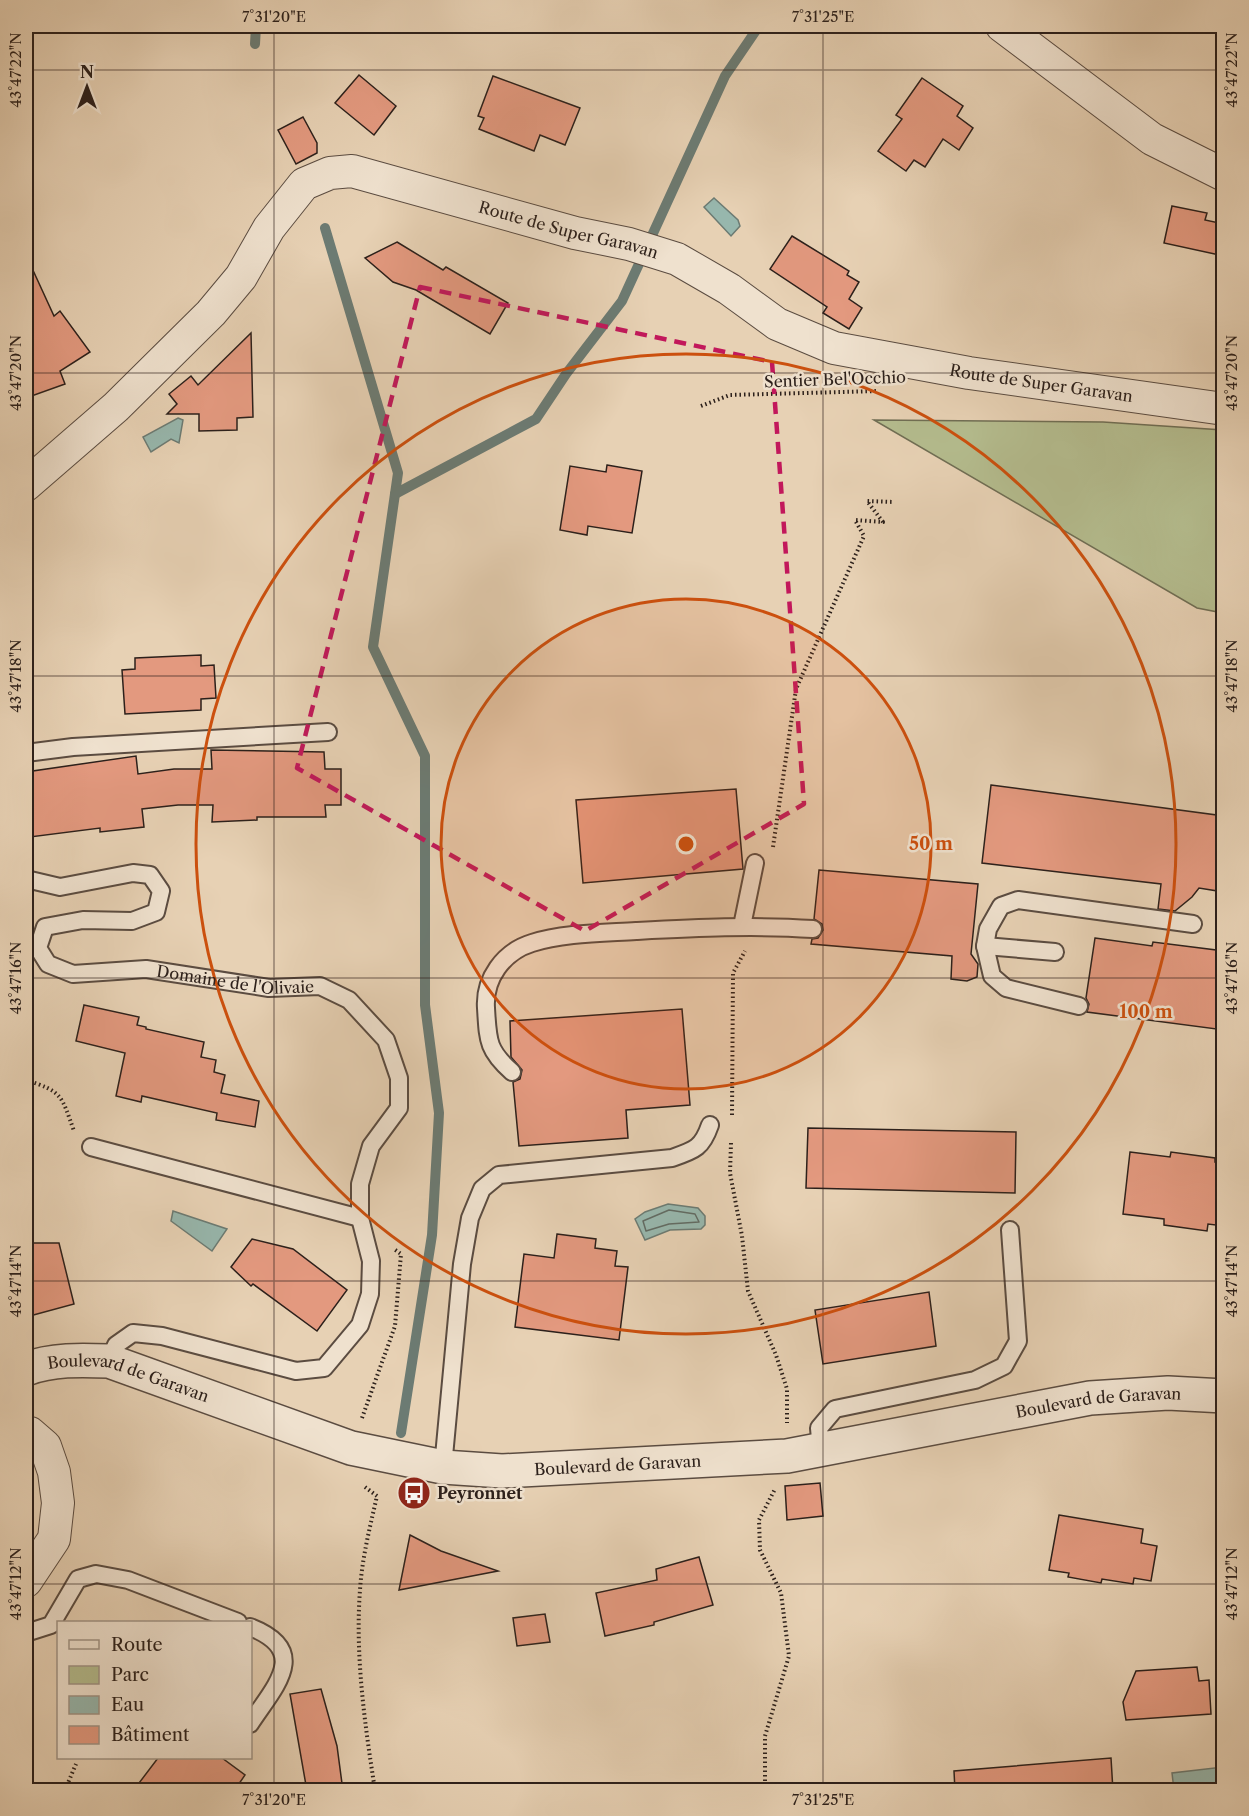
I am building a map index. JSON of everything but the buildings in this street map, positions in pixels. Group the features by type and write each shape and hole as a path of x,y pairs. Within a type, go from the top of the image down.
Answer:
{"street":[{"path":"1002,26 1152,138 1224,175"},
{"name":"Route de Super Garavan","path":"26,485 116,407 211,313 241,277 269,228 304,184 330,173 352,171 575,233 629,244 676,260 729,289 777,324 834,348 969,373 1224,409"},
{"name":"Boulevard de Garavan","path":"26,1369 39,1364 72,1360 109,1360 351,1448 443,1467 502,1471 787,1456 1090,1398 1168,1393 1224,1396"},
{"path":"26,1433 30,1433 45,1446 54,1472 58,1503 54,1539 26,1581"}],"lane":[{"path":"26,753 73,747 328,732"},
{"path":"742,926 755,863"},
{"name":"Domaine de l'Olivaie","path":"26,879 60,886 133,873 150,875 161,891 156,912 132,921 83,920 45,927 38,948 48,964 73,974 146,969 269,988 320,986 349,1000 386,1040 399,1078 399,1108 371,1146 360,1184 360,1218 371,1261 370,1294 360,1325 324,1368 296,1371 162,1335 133,1333 116,1345 109,1360"},
{"path":"1080,1006 1006,988 992,976 985,946 988,929 1001,906 1018,900 1193,924"},
{"path":"512,1072 500,1062 489,1044 485,995 499,963 531,943 594,933 742,926 813,929"},
{"path":"985,946 1055,952"},
{"path":"443,1467 462,1264 470,1218 482,1190 499,1175 672,1158 691,1151 704,1142 710,1125"},
{"path":"91,1147 360,1218"},
{"path":"821,1450 819,1428 835,1408 975,1380 1005,1366 1017,1341 1010,1230"},
{"path":"26,1633 51,1625 78,1579 96,1574 128,1580 233,1621"},
{"path":"252,1628 271,1635 283,1653 284,1672 252,1721"}],"path":[{"name":"Sentier Bel'Occhio","path":"701,406 730,395 880,391"},
{"path":"26,1080 54,1089 63,1100 76,1139 91,1147"},
{"path":"360,1218 401,1254 396,1326 343,1471 377,1496 364,1549 360,1592 365,1732 375,1791"},
{"path":"765,1791 765,1736 789,1656 781,1593 760,1550 759,1520 780,1479 787,1456"},
{"path":"64,1791 76,1764"}],"highlighted area":[{"path":"420,287 772,362 804,804 585,931 297,768"}],"green space":[{"path":"874,420 1103,422 1223,430 1223,613 1197,608"}],"water":[{"path":"714,198 738,220 740,226 731,236 704,207"},
{"path":"178,418 183,420 179,443 171,439 151,452 143,437"},
{"path":"668,1204 698,1208 705,1216 705,1225 701,1229 670,1230 645,1240 635,1219 645,1212"},
{"path":"173,1211 227,1229 212,1251 171,1221"},
{"path":"1223,1767 1223,1790 1174,1790 1172,1773"}],"waterway":[{"path":"255,44 256,26"},
{"path":"395,494 536,419 566,374 622,301 725,76 759,26"},
{"path":"325,228 398,473 373,647 425,756 425,1005 439,1113 432,1235 401,1433"}],"place":[{"name":"Peyronnet","path":"414,1493"}]}
